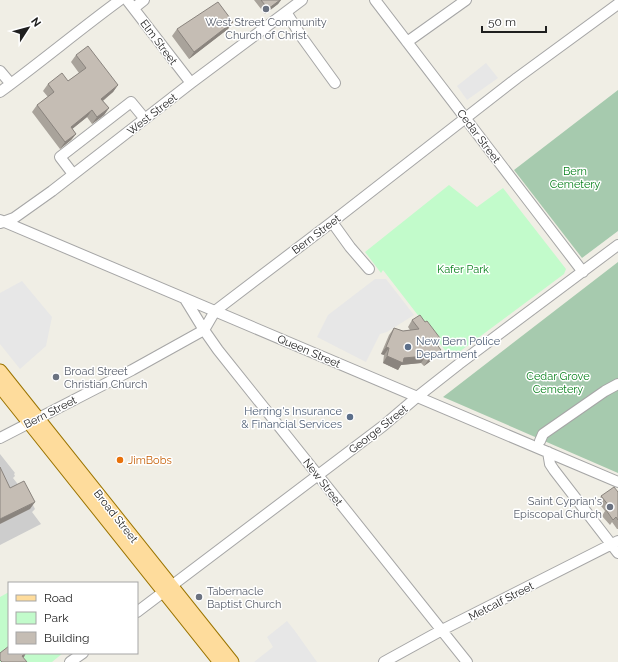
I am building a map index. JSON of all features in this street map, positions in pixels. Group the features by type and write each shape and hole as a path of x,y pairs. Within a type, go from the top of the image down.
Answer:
{"main road":[{"name":"Broad Street","path":"0,371 34,420 167,589 220,662"},
{"name":"Broad Street","path":"0,386 34,420"},
{"name":"Broad Street","path":"167,589 232,662"}],"street":[{"path":"0,92 120,0"},
{"path":"130,4 144,0"},
{"name":"West Street","path":"1,222 14,218 52,191 191,83 302,0"},
{"name":"Cedar Street","path":"375,0 583,272"},
{"path":"407,42 466,0"},
{"name":"Elm Street","path":"130,4 191,83"},
{"name":"Bern Street","path":"0,438 132,370 204,330 215,311 616,4"},
{"path":"286,12 301,36 335,83"},
{"path":"0,71 11,84"},
{"path":"73,174 60,157 131,102 145,119"},
{"name":"Queen Street","path":"1,222 618,482"},
{"path":"332,222 350,247 369,269"},
{"name":"George Street","path":"138,611 383,426 458,364 618,245"},
{"name":"New Street","path":"186,299 204,330 466,662"},
{"path":"540,440 543,434 605,391 618,384"},
{"path":"548,452 550,464 554,470 615,543 618,553"},
{"name":"Metcalf Street","path":"384,662 442,630 615,543"},
{"path":"70,662 82,654"}],"shaded area":[{"path":"486,63 498,78 467,100 457,86"},
{"path":"375,279 386,279 414,315 387,332 380,334 366,362 317,337 328,315"},
{"path":"22,281 52,317 46,346 20,369 0,344 0,293"},
{"path":"0,454 15,473 13,478 20,487 23,485 35,509 32,512 41,524 0,545"},
{"path":"287,621 317,662 254,662 273,647 267,637"}],"green space":[{"name":"Bern Cemetery","path":"618,90 618,231 582,258 514,170"},
{"name":"Kafer Park","path":"449,185 477,207 503,188 566,269 564,274 451,358 383,270 381,273 365,252"},
{"name":"Cedar Grove Cemetery","path":"618,262 618,473 443,397"},
{"path":"8,593 8,654 62,654 52,662 0,662 0,597"}],"building":[{"path":"261,0 280,0 268,9"},
{"path":"218,2 233,22 194,52 177,29"},
{"path":"88,46 118,85 101,99 109,108 97,117 92,110 71,127 76,134 65,142 37,105 54,92 48,84 62,73 68,81 86,68 76,55"},
{"name":"New Bern Police Department","path":"420,315 425,322 427,321 440,338 435,342 441,350 429,359 426,356 404,358 403,363 387,356 389,348 386,347 394,328 403,331 419,329 412,320"},
{"path":"0,467 10,488 24,481 35,502 0,519"},
{"path":"614,487 618,492 618,520 616,517 613,520 606,510 610,507 601,496"},
{"path":"8,647 8,654 25,654 22,656 27,662 2,662 0,660 0,653"}],"place":[{"name":"West Street Community Church of Christ","path":"266,9"},
{"name":"New Bern Police Department","path":"408,347"},
{"name":"Broad Street Christian Church","path":"56,377"},
{"name":"Herring's Insurance & Financial Services","path":"350,417"},
{"name":"JimBobs","path":"120,460"},
{"name":"Saint Cyprian's Episcopal Church","path":"610,507"},
{"name":"Tabernacle Baptist Church","path":"199,597"}]}
